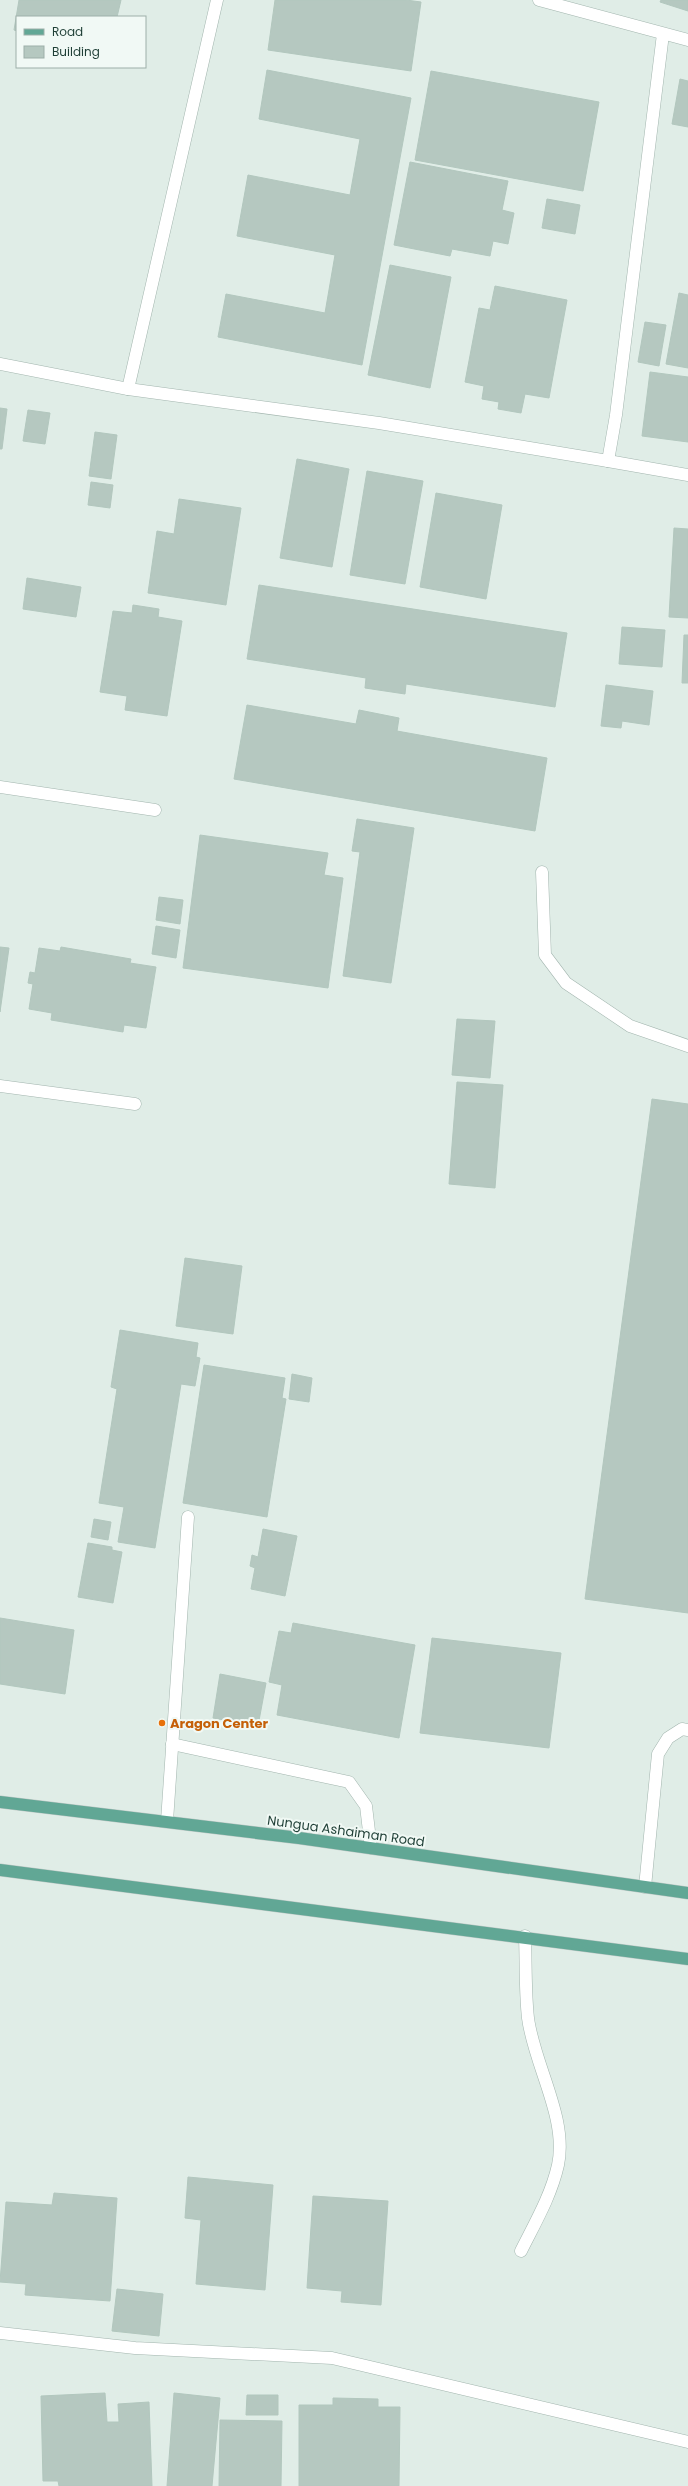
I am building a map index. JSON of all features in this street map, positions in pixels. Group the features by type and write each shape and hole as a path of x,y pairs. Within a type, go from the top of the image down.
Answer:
{"main road":[{"name":"Nungua Ashaiman Road","path":"0,1802 167,1821 688,1893"},
{"path":"0,1870 525,1936 688,1959"}],"street":[{"path":"128,389 217,0"},
{"path":"539,0 688,40"},
{"path":"608,461 616,415 663,34"},
{"path":"0,364 128,389 379,423 688,475"},
{"path":"0,787 155,810"},
{"path":"542,872 545,955 566,983 630,1026 688,1046"},
{"path":"0,1086 135,1104"},
{"path":"167,1821 188,1517"},
{"path":"645,1887 658,1754 668,1738 682,1729 688,1730"},
{"path":"172,1744 349,1782 366,1806 371,1848"},
{"path":"521,2251 547,2200 558,2163 558,2119 538,2063 528,2018 525,1936"},
{"path":"0,2333 135,2348 332,2358 688,2442"}],"building":[{"path":"19,0 121,0 117,16 16,16"},
{"path":"275,0 406,0 421,2 411,71 268,50"},
{"path":"661,0 688,0 688,11 660,2"},
{"path":"16,18 16,31 14,30"},
{"path":"267,70 411,98 362,365 218,337 226,294 325,313 335,255 237,236 248,175 350,195 360,139 259,119"},
{"path":"431,71 599,102 583,191 415,160"},
{"path":"680,79 688,81 688,127 672,124"},
{"path":"410,162 508,181 502,210 514,213 508,244 493,241 490,256 452,249 450,256 394,245"},
{"path":"547,199 580,205 575,234 542,228"},
{"path":"390,265 451,277 430,388 368,375"},
{"path":"495,286 567,300 549,398 525,394 521,413 498,409 499,402 482,399 484,386 465,382 479,308 490,310"},
{"path":"679,293 688,295 688,368 666,364"},
{"path":"645,322 666,325 659,366 638,362"},
{"path":"650,372 688,377 688,442 642,436"},
{"path":"0,408 7,409 2,449 0,449"},
{"path":"28,410 50,413 45,444 23,441"},
{"path":"95,432 117,435 111,479 89,476"},
{"path":"297,459 349,469 332,567 280,558"},
{"path":"367,471 423,481 405,584 350,575"},
{"path":"91,482 113,485 110,508 88,505"},
{"path":"436,493 502,505 486,599 420,587"},
{"path":"179,499 241,508 226,605 148,593 157,531 174,534"},
{"path":"674,528 688,529 688,618 669,617"},
{"path":"27,578 81,587 76,617 23,609"},
{"path":"259,585 567,633 555,707 406,684 405,694 365,688 366,678 247,659"},
{"path":"133,605 159,609 158,617 182,621 167,716 125,710 127,696 100,692 113,611 132,613"},
{"path":"622,627 665,630 662,667 619,664"},
{"path":"684,635 688,635 688,683 682,683"},
{"path":"606,685 653,691 649,725 622,721 621,728 601,726"},
{"path":"247,705 356,724 359,710 399,718 397,731 547,758 535,831 234,779"},
{"path":"357,819 414,828 391,983 343,976 360,852 352,851"},
{"path":"200,835 328,853 324,875 343,878 328,988 183,968"},
{"path":"159,897 183,900 180,924 156,920"},
{"path":"156,926 180,930 176,958 152,954"},
{"path":"0,947 9,948 0,1012"},
{"path":"61,947 131,959 130,963 156,967 146,1028 124,1025 123,1032 51,1020 52,1013 29,1009 33,984 28,983 30,972 35,973 39,948 60,951"},
{"path":"457,1019 495,1021 490,1078 452,1075"},
{"path":"457,1082 503,1085 495,1188 449,1184"},
{"path":"652,1099 688,1104 688,1613 585,1599"},
{"path":"185,1258 242,1266 233,1334 176,1326"},
{"path":"120,1330 198,1343 196,1357 200,1358 195,1386 181,1384 155,1548 118,1542 124,1507 99,1503 117,1389 111,1387"},
{"path":"204,1365 285,1378 282,1398 286,1399 267,1517 183,1503"},
{"path":"292,1374 312,1378 309,1402 289,1399"},
{"path":"94,1519 111,1522 108,1540 91,1537"},
{"path":"263,1529 297,1536 285,1596 251,1589 255,1568 250,1566 252,1555 258,1557"},
{"path":"88,1543 112,1547 112,1550 122,1552 113,1603 78,1597"},
{"path":"0,1618 74,1630 65,1694 0,1684"},
{"path":"293,1623 415,1645 399,1738 277,1715 282,1685 269,1682 279,1631 291,1633"},
{"path":"432,1638 561,1653 549,1748 420,1733"},
{"path":"220,1674 266,1683 258,1726 213,1718"},
{"path":"188,2177 273,2185 265,2290 196,2284 201,2220 185,2218"},
{"path":"54,2193 117,2198 110,2301 25,2295 26,2284 0,2282 6,2202 52,2205"},
{"path":"313,2196 388,2201 381,2305 341,2302 342,2291 307,2288"},
{"path":"117,2289 163,2294 159,2336 112,2331"},
{"path":"105,2393 107,2422 119,2422 118,2404 149,2402 152,2486 59,2486 58,2481 43,2481 41,2396"},
{"path":"174,2393 220,2398 212,2486 167,2486"},
{"path":"247,2395 278,2395 278,2415 246,2415"},
{"path":"333,2398 378,2399 378,2407 400,2407 399,2486 299,2486 299,2405 333,2405"},
{"path":"220,2420 282,2421 281,2486 219,2486"}],"place":[{"name":"Aragon Center","path":"162,1723"}]}
